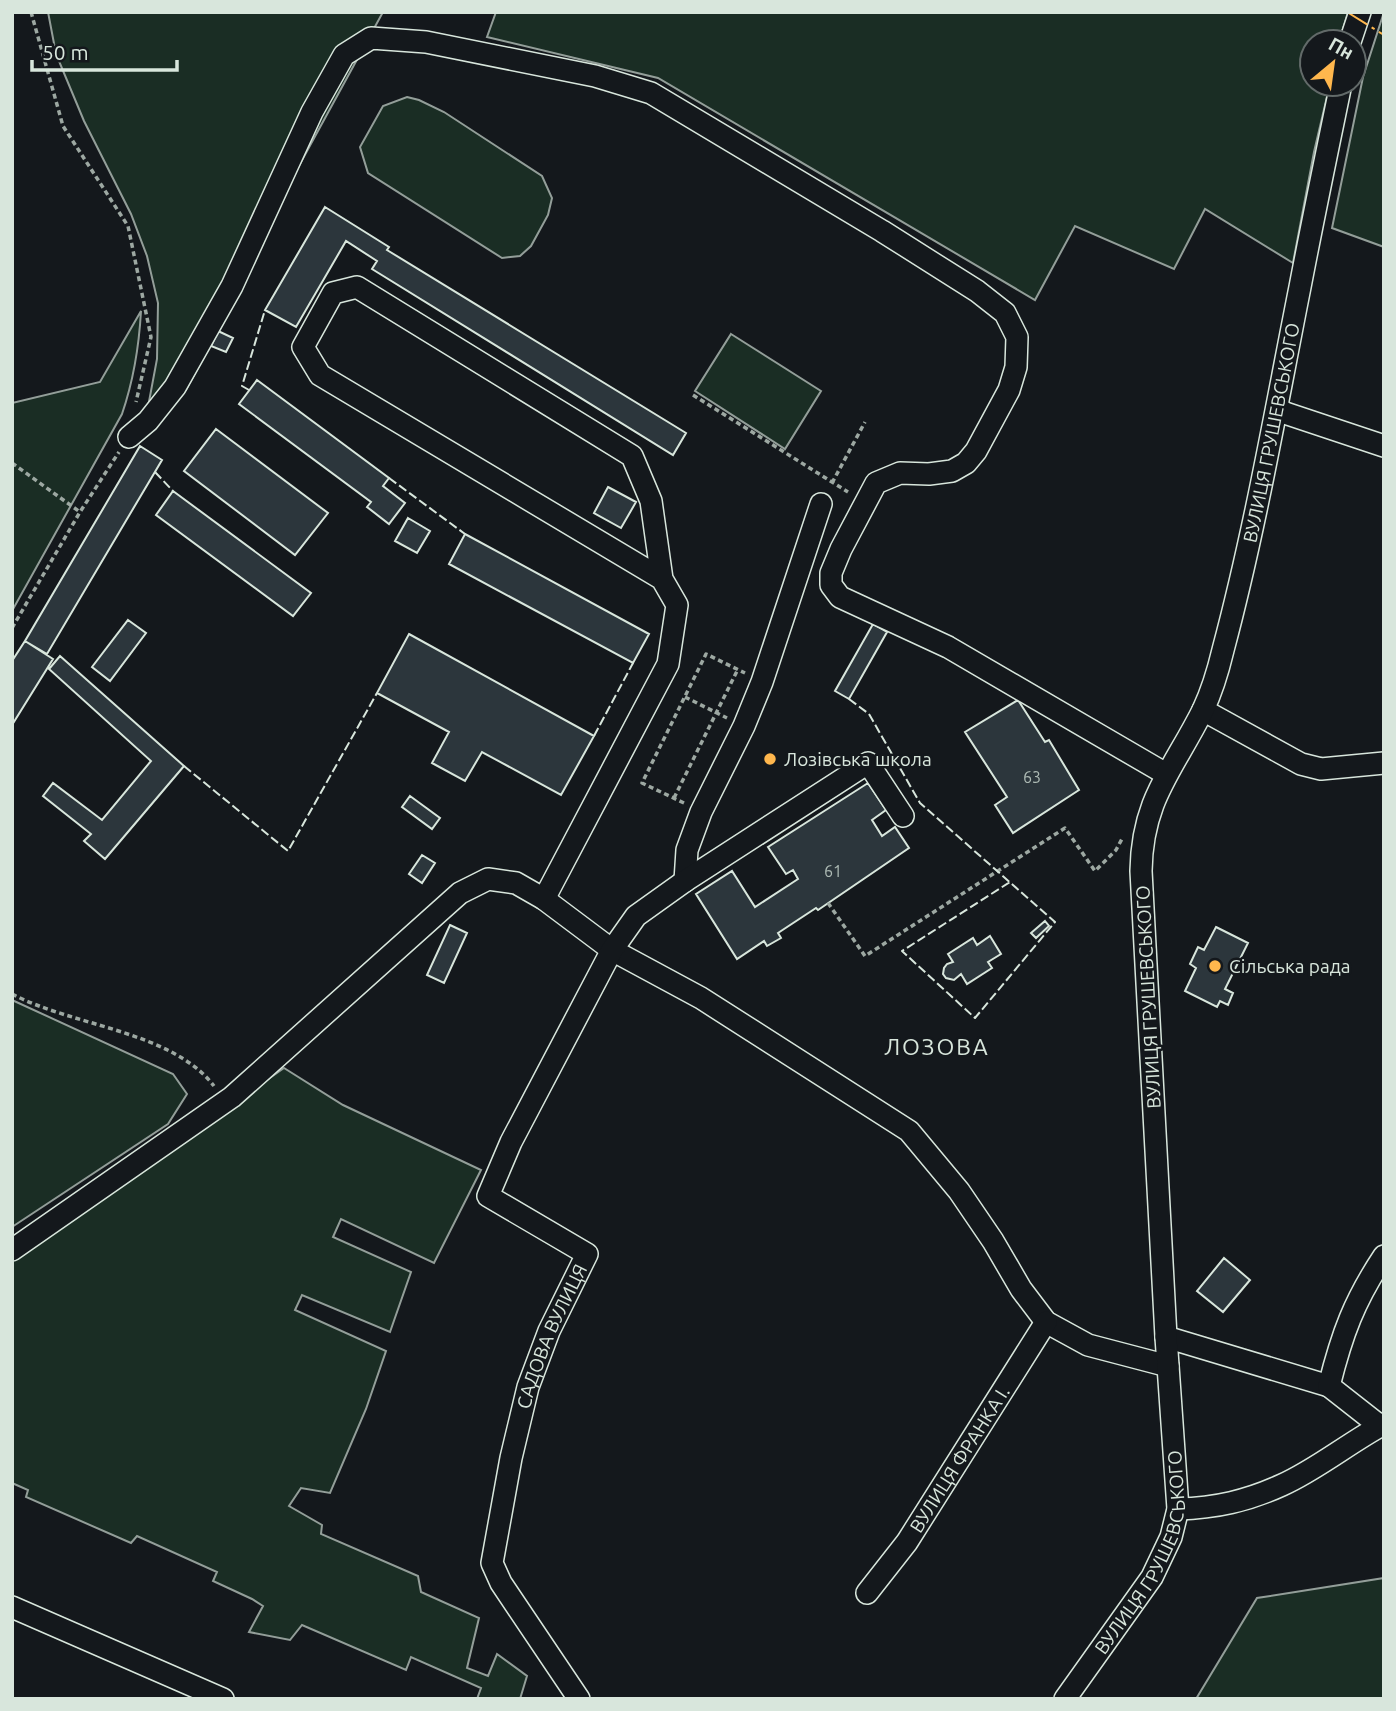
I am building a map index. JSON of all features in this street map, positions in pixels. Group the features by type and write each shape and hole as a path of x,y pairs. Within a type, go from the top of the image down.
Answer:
{"street":[{"path":"129,437 148,421 175,387 232,285 312,112 344,55 371,38 426,42 595,76 651,93 882,230 977,291 1005,313 1017,337 1016,367 1009,390 976,452 966,463 951,471 929,474 900,472 876,483 864,502 831,572 831,585 840,597 948,648 1166,774"},
{"name":"ВУЛИЦЯ ГРУШЕВСЬКОГО","path":"1065,1699 1152,1577 1171,1537 1178,1509 1166,1337 1141,871 1142,842 1147,820 1166,774 1203,710 1224,649 1265,469 1338,98"},
{"path":"544,899 668,664 677,605 662,579 651,501 632,456 357,287 333,293 303,347 320,375 662,579"},
{"path":"1277,408 1384,446"},
{"path":"685,881 687,850 701,812 744,726 762,682 821,504"},
{"path":"1203,710 1301,764 1321,769 1384,763"},
{"path":"612,950 636,916 685,881 868,763 903,816"},
{"path":"12,1250 226,1102 460,892 488,879 516,883 544,899 612,950 701,998 909,1131 959,1191 1021,1289 1046,1322 1088,1345 1168,1366"},
{"name":"САДОВА ВУЛИЦЯ","path":"579,1699 501,1583 492,1563 511,1458 528,1387 549,1331 587,1254 488,1196 511,1142 612,950"},
{"path":"1329,1386 1341,1336 1363,1287 1384,1256"},
{"name":"ВУЛИЦЯ ФРАНКА І.","path":"867,1593 907,1542 1046,1322"},
{"path":"1166,1337 1329,1386 1382,1425 1284,1484 1210,1508 1178,1509"},
{"path":"12,1607 223,1699"}],"path":[{"path":"12,628 80,512 129,437 151,337 128,226 63,126 31,12"},
{"path":"694,395 864,502"},
{"path":"821,504 865,422"},
{"path":"12,463 80,512"},
{"path":"674,798 738,669 706,654 642,783 701,812"},
{"path":"685,697 744,726"},
{"path":"828,903 864,956 1065,828 1095,871"},
{"path":"12,994 168,1050 203,1071 226,1102"}],"green space":[{"path":"48,12 383,12 295,173 244,283 186,390 142,439 157,359 158,303 147,256 131,214 84,121 56,54"},
{"path":"496,12 1348,12 1343,28 1298,28 1298,98 1327,98 1293,263 1205,209 1174,269 1075,226 1035,300 658,78 487,37"},
{"path":"1384,12 1384,247 1332,228 1359,98 1368,98 1368,62"},
{"path":"407,97 444,112 542,176 552,198 548,215 531,246 520,256 502,258 368,173 360,147 383,106"},
{"path":"141,311 135,363 122,414 12,611 12,403 100,382"},
{"path":"731,334 821,391 785,449 695,391"},
{"path":"12,1000 173,1074 187,1094 168,1124 12,1227"},
{"path":"284,1068 343,1105 481,1170 434,1263 341,1219 333,1237 411,1272 390,1332 302,1295 295,1310 386,1351 366,1409 330,1493 301,1488 289,1506 322,1525 321,1534 418,1576 421,1592 479,1618 467,1668 488,1676 497,1654 527,1676 520,1699 477,1699 481,1688 411,1657 406,1670 302,1625 290,1640 249,1632 263,1606 213,1581 217,1572 137,1536 131,1543 26,1497 28,1490 12,1483 12,1259"},
{"path":"1384,1578 1384,1699 1196,1699 1257,1598"}],"building":[{"path":"325,207 389,247 387,250 686,433 673,455 372,269 377,261 346,241 296,327 265,310"},
{"path":"218,331 233,338 226,352 211,346"},
{"path":"257,380 389,478 383,486 405,503 389,524 367,507 371,502 239,404"},
{"path":"216,429 328,513 295,555 184,471"},
{"path":"140,446 162,460 47,654 25,641"},
{"path":"608,487 636,502 621,528 594,513"},
{"path":"173,491 311,593 293,616 156,515"},
{"path":"408,518 430,531 417,553 395,541"},
{"path":"465,534 649,634 633,663 449,564"},
{"path":"128,620 146,633 110,681 92,667"},
{"path":"873,624 887,632 849,699 835,691"},
{"path":"409,634 594,736 561,795 482,752 465,781 432,763 449,732 377,693"},
{"path":"25,641 53,659 12,725 12,661"},
{"path":"60,656 184,766 105,859 84,841 91,834 43,796 53,783 102,820 151,761 49,669"},
{"path":"1018,700 1045,742 1049,740 1079,790 1013,833 995,805 1007,797 965,732"},
{"path":"868,783 886,810 872,820 882,836 895,827 909,848 818,910 816,908 778,933 781,938 767,946 764,941 737,959 696,894 732,871 755,907 798,879 793,870 786,874 768,847"},
{"path":"410,796 440,818 432,829 402,807"},
{"path":"422,855 435,863 422,883 409,874"},
{"path":"1045,921 1049,926 1036,938 1031,933"},
{"path":"450,925 467,933 444,983 427,975"},
{"name":"Сільська рада","path":"1216,927 1248,943 1225,989 1233,993 1228,1005 1220,1001 1217,1007 1185,991 1196,968 1190,964 1198,947 1204,950"},
{"path":"990,936 1001,954 988,962 992,968 967,984 961,974 954,980 946,978 943,974 944,968 953,962 948,954 973,938 977,945"},
{"path":"1224,1258 1250,1280 1223,1312 1197,1291"}],"fence":[{"path":"249,390 242,386 265,310"},
{"path":"155,472 173,491"},
{"path":"389,478 465,534"},
{"path":"594,736 633,663"},
{"path":"184,766 288,851 377,693"},
{"path":"849,699 869,714 920,803 1055,922 975,1018 902,951 1010,882"}],"power":[{"path":"1347,12 1384,35"}],"place":[{"name":"Лозівська школа","path":"770,759"},
{"name":"Сільська рада","path":"1215,966"}],"district":[{"name":"ЛОЗОВА","path":"937,1046"}]}
